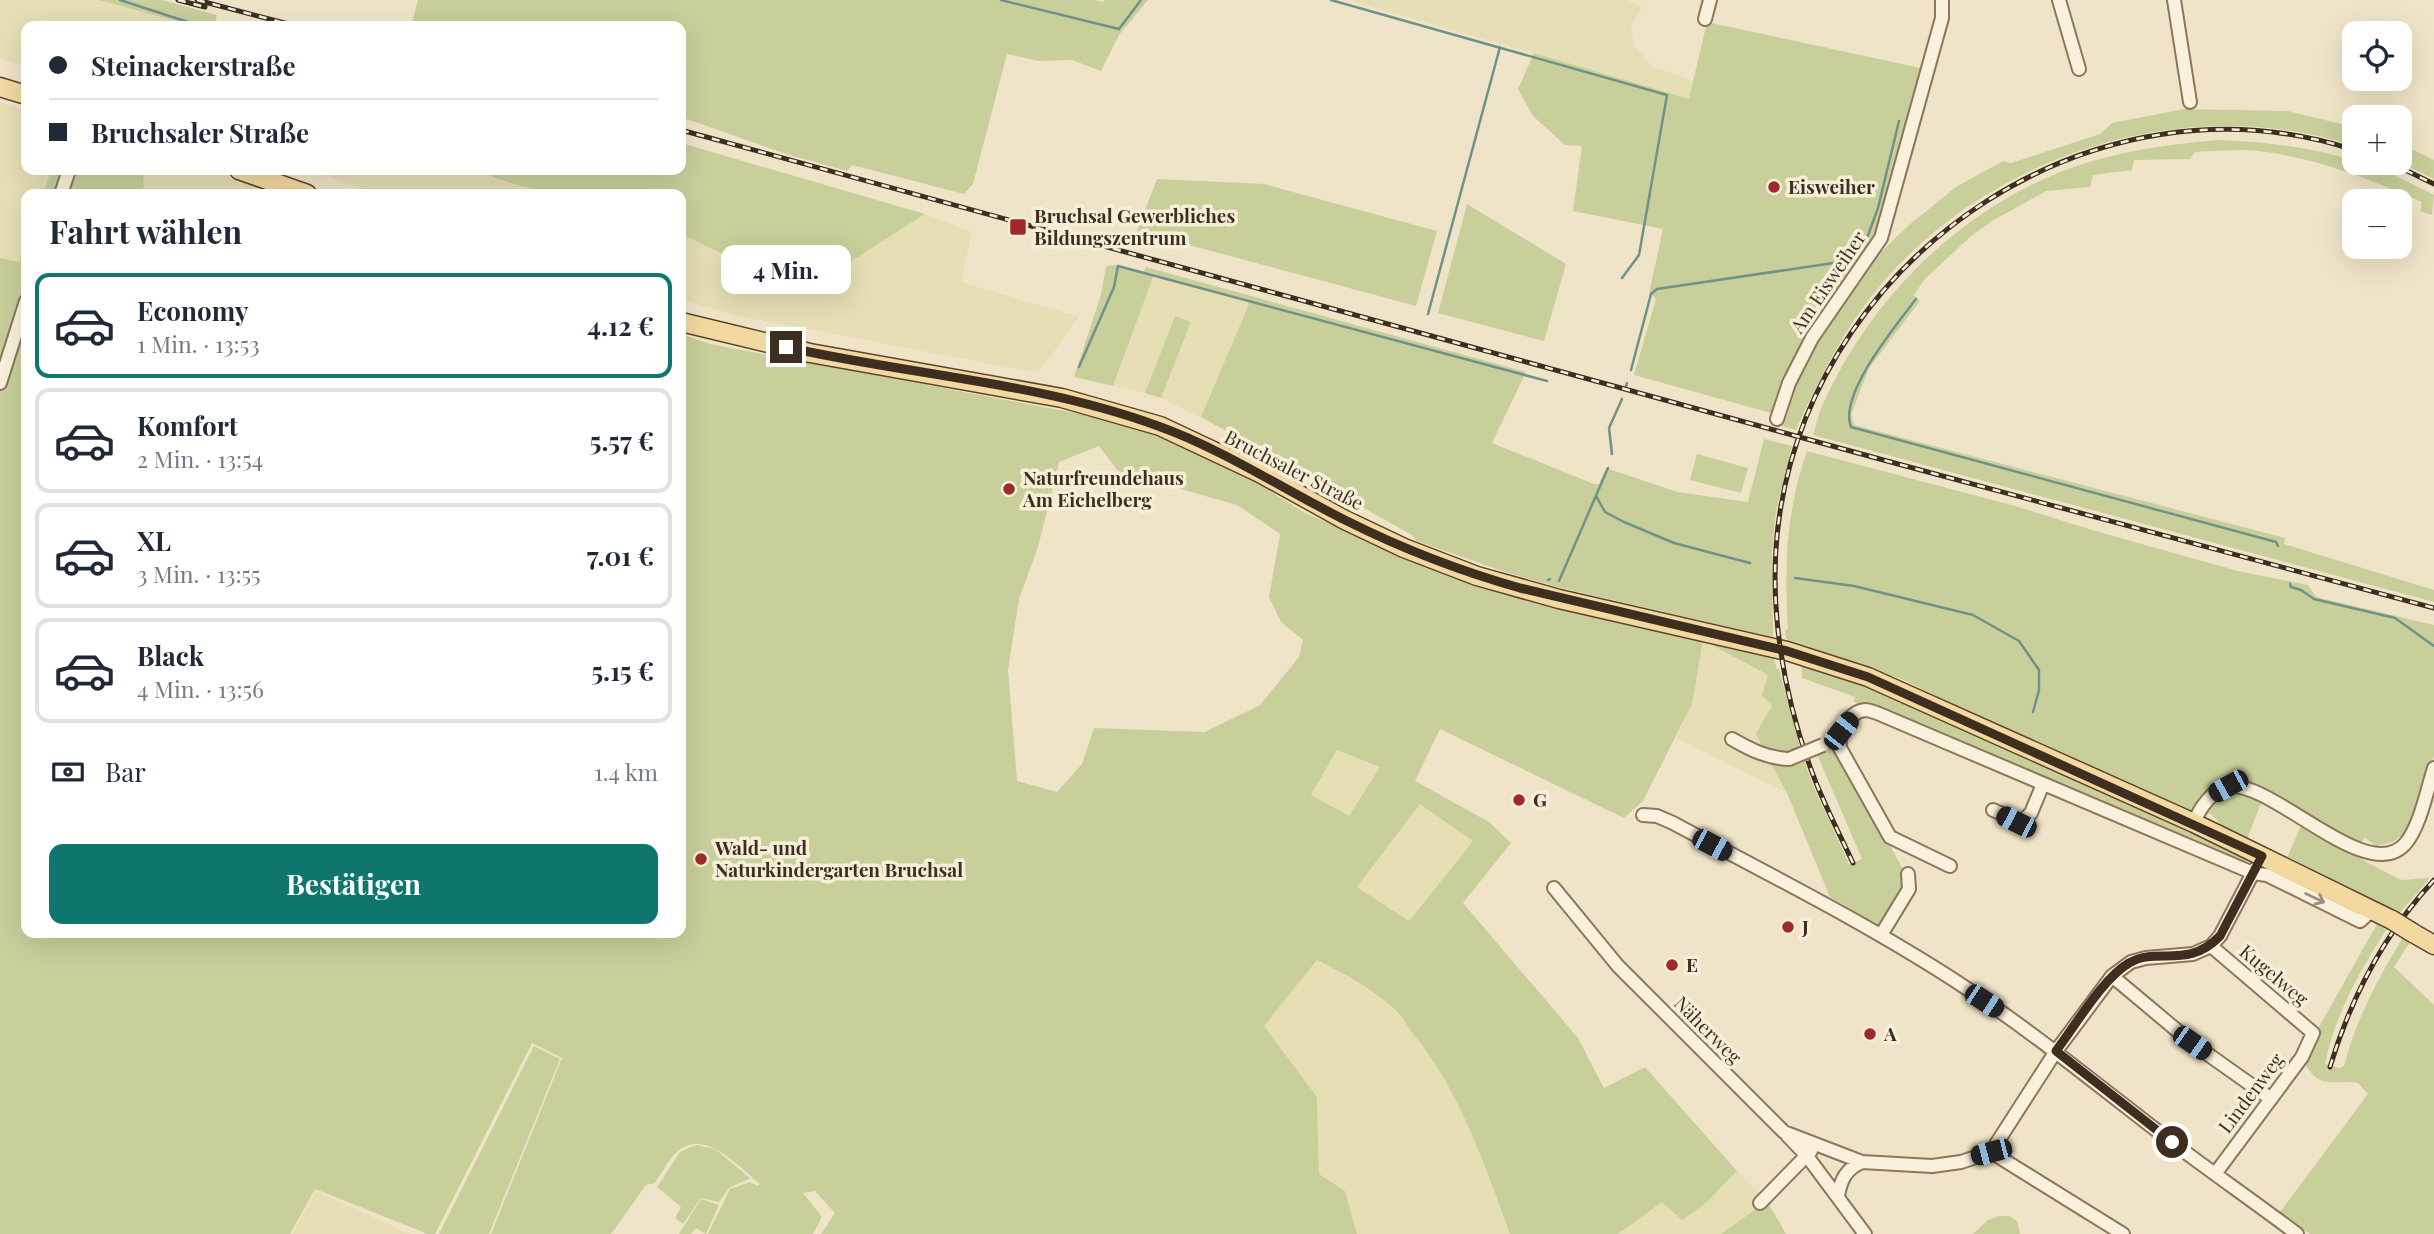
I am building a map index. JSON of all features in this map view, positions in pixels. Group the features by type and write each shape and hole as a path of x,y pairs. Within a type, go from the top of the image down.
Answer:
{"main road":[{"path":"0,87 21,94"},
{"path":"253,175 293,189"},
{"name":"Bruchsaler Straße","path":"686,323 810,352 1035,393 1122,414 1160,426 1260,473 1345,520 1404,548 1477,576 1559,599 1787,651 1868,677 2194,823 2372,910 2434,945"}],"street":[{"path":"1705,19 1710,0"},
{"name":"Am Eisweiher","path":"1777,419 1789,383 1812,338 1881,238 1942,18 1942,0"},
{"path":"2059,0 2080,69"},
{"path":"2174,0 2190,102"},
{"path":"0,383 21,318"},
{"path":"1732,739 1755,752 1789,759 1838,738 1853,715 1865,710 1877,713 2253,873 2267,875 2360,920 2372,910"},
{"path":"1838,738 1840,747 1890,836 1950,866"},
{"path":"2194,823 2215,793 2228,786 2239,787 2265,797 2352,847 2386,855 2405,845 2434,768"},
{"path":"1993,810 2021,822 2031,813 2043,784"},
{"path":"1643,815 1657,816 1673,823 1881,935 1962,985 2056,1051 2297,1234"},
{"path":"2123,1234 1991,1152 2056,1051 2112,976 2131,962 2193,954 2211,946 2220,936 2262,856"},
{"path":"1881,935 1909,889 1909,874"},
{"name":"Näherweg","path":"1553,888 1618,966 1784,1132 1862,1162 1932,1166 1991,1152"},
{"name":"Kugelweg","path":"2211,946 2313,1033"},
{"path":"2112,976 2192,1043 2271,1099"},
{"name":"Lindenweg","path":"2215,1174 2302,1057 2313,1033"},
{"path":"1784,1132 1807,1156 1865,1234"},
{"path":"1760,1203 1818,1144"},
{"path":"1838,1196 1844,1174 1852,1166 1862,1162"}],"shaded area":[{"path":"0,0 99,0 176,21 21,21 21,65 0,58"},
{"path":"1349,0 1626,0 1642,7 1631,26 1634,46 1652,66 1693,81 1689,99"},
{"path":"0,102 21,109 21,175 49,175 45,189 21,189 19,263 0,258"},
{"path":"143,175 223,175 263,189 144,189"},
{"path":"323,175 488,175 542,189 363,189"},
{"path":"925,214 972,232 961,282 1079,317 1038,373 734,315 686,301 686,236 803,292"},
{"path":"1153,277 1247,301 1249,304 1201,417 1161,398 1191,322 1175,316 1145,393 1113,386"},
{"path":"1703,639 1768,675 1772,706 1769,760 1787,793 1676,738 1692,704"},
{"path":"1337,750 1381,767 1349,816 1311,795"},
{"path":"1420,804 1473,840 1409,921 1357,887"},
{"path":"1317,960 1352,979 1392,1006 1427,1050 1457,1101 1480,1152 1510,1234 1357,1234 1345,1191 1319,1174 1317,1097 1264,1026"},
{"path":"1737,1171 1767,1201 1721,1234 1618,1234 1662,1201 1707,1202"},
{"path":"316,1191 410,1234 292,1234"}],"green space":[{"path":"99,0 162,0 217,15 215,21 176,21"},
{"path":"418,0 1148,0 1119,35 1101,71 1072,60 1039,61 1007,54 973,184 964,194 852,165 847,171 786,154 686,119 686,21 412,21"},
{"path":"1707,22 1925,69 1884,224 1880,253 1909,225 1956,187 2003,161 2011,163 2100,134 2112,123 2184,109 2288,111 2342,124 2342,143 2287,130 2218,126 2150,133 2082,150 2019,177 1959,213 1907,257 1852,323 1826,368 1796,430 1778,425 1771,413 1634,375 1656,299 1649,293 1663,229 1573,211 1582,146 1565,145 1533,116 1518,89 1534,53 1689,99"},
{"path":"2218,140 2303,148 2342,157 2342,171 2313,161 2267,152 2195,152 2190,159 2134,160 2132,170 2093,175 2090,187 2046,191 1992,221 1970,237 1924,280 1914,295 1920,301 1869,368 1851,415 1854,425 2285,538 2284,544 2434,590 2434,602 1813,435 1820,411 1838,373 1860,337 1913,271 1944,243 2013,195 2051,176 2091,161 2154,148"},
{"path":"686,144 925,214 803,292 686,236 686,189 538,189 490,175 686,175"},
{"path":"2412,149 2434,160 2434,179 2412,168"},
{"path":"49,175 143,175 144,189 45,189"},
{"path":"2355,175 2394,175 2434,195 2432,215 2420,211 2422,202 2412,198 2412,189 2390,189"},
{"path":"1157,179 1264,184 1437,231 1416,306 1137,231"},
{"path":"1467,204 1566,264 1544,341 1438,313"},
{"path":"21,256 21,938 686,938 686,336 710,344 1112,420 1190,448 1247,477 1307,514 1484,588 1773,655 1801,751 1789,756 1765,753 1756,733 1772,706 1762,695 1768,675 1703,640 1692,704 1643,801 1624,818 1440,729 1415,781 1489,822 1511,843 1463,903 1578,1038 1604,1088 1645,1067 1737,1171 1707,1202 1682,1220 1662,1202 1618,1234 1510,1234 1457,1102 1402,1017 1383,999 1317,960 1264,1026 1317,1097 1319,1174 1345,1191 1357,1234 821,1234 835,1213 815,1191 803,1193 822,1217 813,1234 708,1234 730,1189 750,1182 758,1186 760,1184 733,1160 700,1144 689,1145 675,1154 655,1183 646,1185 611,1234 491,1234 562,1058 532,1043 435,1234 428,1234 315,1189 290,1234 0,1234 0,258 19,262","holes":["1099,446 1118,471 1237,505 1280,534 1269,597 1281,622 1303,640 1299,657 1260,705 1205,732 1094,728 1082,764 1057,792 1017,781 1008,670 1019,599 1038,547 1059,462","1337,750 1380,767 1349,816 1311,795","1420,804 1473,841 1409,921 1357,887"]},
{"path":"1114,265 1143,272 1146,267 1526,372 1492,443 1594,484 1599,484 1606,468 1677,492 1748,502 1764,439 1792,446 1776,511 1772,552 1773,637 1557,587 1417,541 1412,535 1201,417 1249,304 1247,301 1153,277 1113,386 1074,377 1101,295 1106,266"},
{"path":"1175,316 1191,322 1161,398 1145,393"},
{"path":"1807,451 2015,506 2238,571 2308,585 2316,597 2434,625 2434,755 2410,828 2393,842 2376,846 2365,838 2360,843 2357,857 2401,880 2430,878 2398,915 2286,860 2301,826 2261,803 2247,839 2221,825 2211,814 2183,809 1978,717 1904,680 1786,639 1788,539 1795,495"},
{"path":"1697,454 1748,468 1741,493 1690,480"},
{"path":"1801,660 1850,674 2247,856 2246,866 1854,702 1855,697 1802,678"},
{"path":"1835,745 1906,875 1907,883 1882,927 1830,897 1787,793 1769,760 1803,757 1849,864 1862,859 1816,752"},
{"path":"2377,924 2386,930 2349,994 2335,1027 2325,1064 2340,1068 2344,1066 2354,1032 2403,937 2410,942 2394,967 2434,1005 2434,1234 2310,1234 2280,1212 2368,1094 2358,1083 2321,1080 2303,1062 2315,1034"},
{"path":"534,1046 560,1059 489,1234 439,1234"},
{"path":"696,1145 715,1149 750,1178 729,1188 719,1202 701,1198 683,1224 675,1218 681,1207 657,1187 680,1152"},
{"path":"701,1199 719,1205 706,1234 696,1228 691,1234 679,1234"},
{"path":"1767,1201 1786,1234 1721,1234"},
{"path":"2009,1216 2017,1221 2020,1234 1973,1234 1988,1220"}],"waterway":[{"path":"120,0 185,21"},
{"path":"1001,0 1119,29 1141,0"},
{"path":"1331,0 1667,95 1639,255 1622,278"},
{"path":"1428,314 1500,47"},
{"path":"1631,370 1651,294 1657,289 1847,261 1867,238 1878,208 1899,121"},
{"path":"1079,367 1114,287 1118,266 1547,381"},
{"path":"1916,299 1883,342 1861,379 1849,413 1851,427 2276,542 2278,546"},
{"path":"1612,454 1609,428 1622,399"},
{"path":"1559,581 1608,468"},
{"path":"1596,496 1605,512 1624,522 1674,543 1750,563"},
{"path":"1795,578 1854,586 1973,615 2019,641 2039,670 2039,690 2033,712"},
{"path":"2290,584 2314,599 2395,618 2434,646"}],"railway":[{"path":"178,0 205,7"},
{"path":"197,0 277,21"},
{"path":"686,131 2434,608"},
{"path":"1853,863 1815,780 1794,716 1780,648 1775,580 1780,512 1806,418 1851,333 1912,260 1986,201 2071,159 2162,134 2258,131 2342,148"},
{"path":"2412,173 2434,184"},
{"path":"2330,1067 2348,1016 2371,967 2400,922 2434,880"}],"place":[{"name":"Eisweiher","path":"1774,187"},
{"name":"Bruchsal Gewerbliches Bildungszentrum","path":"1018,227"},
{"name":"Naturfreundehaus Am Eichelberg","path":"1009,489"},
{"name":"G","path":"1519,800"},
{"name":"Wald- und Naturkindergarten Bruchsal","path":"701,859"},
{"name":"J","path":"1788,927"},
{"name":"E","path":"1672,965"},
{"name":"A","path":"1870,1034"}],"route":[{"path":"786,347 1062,398 1160,426 1260,473 1345,520 1404,548 1477,576 1559,599 1787,651 1868,677 2262,856 2220,936 2211,946 2193,954 2131,962 2112,976 2056,1051 2172,1142"}]}
